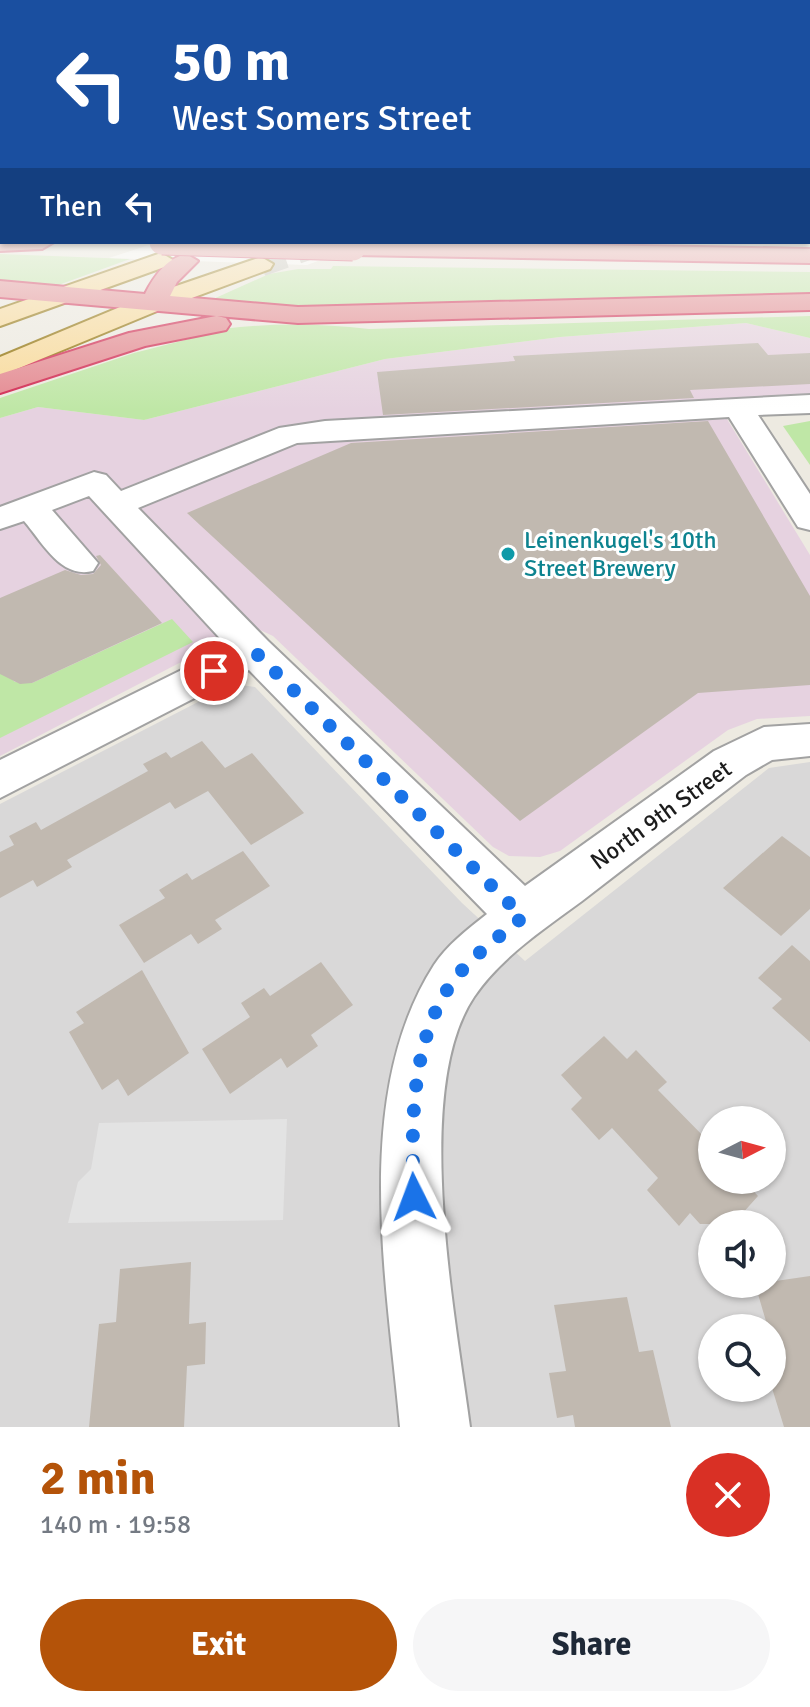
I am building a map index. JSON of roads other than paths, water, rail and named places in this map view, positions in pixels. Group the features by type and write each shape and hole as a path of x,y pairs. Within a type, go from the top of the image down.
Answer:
{"highway":[{"path":"157,296 163,277"},
{"path":"0,289 124,301 157,296 298,315"},
{"path":"0,384 163,334 298,315 810,302"}],"main road":[{"path":"0,318 109,277"},
{"path":"0,367 199,277"},
{"path":"157,296 220,277"},
{"path":"0,350 124,301"}],"street":[{"path":"117,505 290,435 325,430 810,404"},
{"path":"738,407 810,520"},
{"path":"15,513 94,482 254,651 523,917"},
{"path":"15,513 80,563"},
{"path":"0,780 254,651"},
{"name":"North 9th Street","path":"435,1427 414,1197 415,1094 427,1035 453,982 476,956 523,917 730,763 764,744 810,740"}],"place":[{"name":"Leinenkugel's 10th Street Brewery","path":"508,554"}]}
